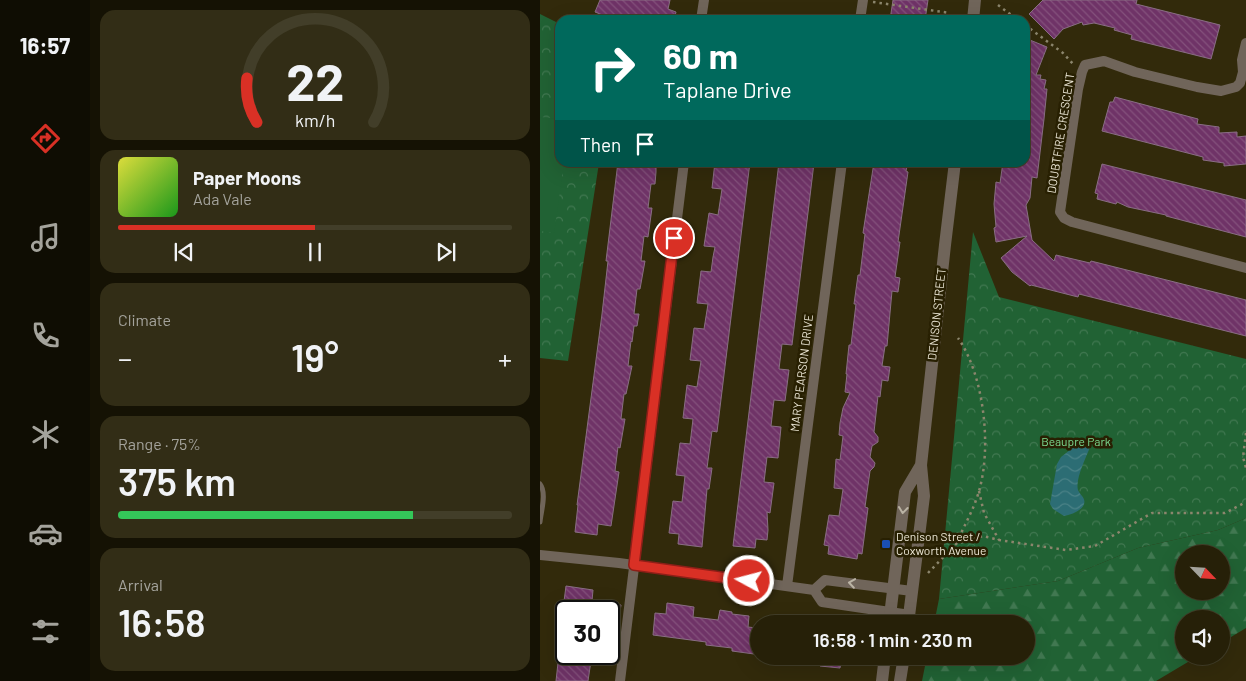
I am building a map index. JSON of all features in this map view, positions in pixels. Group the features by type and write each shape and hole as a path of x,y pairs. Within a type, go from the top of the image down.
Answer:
{"street":[{"path":"702,15 704,0"},
{"path":"858,0 863,0 861,15"},
{"path":"974,15 975,0"},
{"name":"DOUBTFIRE CRESCENT","path":"1246,43 1240,83 1236,87 1221,91 1197,88 1135,72 1104,61 1085,65 1078,89 1063,202 1060,212 1064,218 1072,222 1246,268"},
{"path":"620,681 683,167"},
{"name":"MARY PEARSON DRIVE","path":"787,586 841,167"},
{"name":"DENISON STREET","path":"909,615 924,496 921,465 954,167"},
{"name":"DENISON STREET","path":"889,615 905,492 921,465"},
{"path":"540,555 634,565 814,590 822,602 876,615"},
{"path":"814,590 825,580 912,591"},
{"path":"882,681 884,665"},
{"path":"900,681 903,665"}],"lane":[{"path":"540,484 543,488 543,496 540,522"}],"path":[{"path":"863,0 950,13"},
{"path":"998,5 1011,15"},
{"path":"1030,29 1063,52 1082,72"},
{"path":"928,573 956,544 979,491 986,450 980,386 967,351 958,338"},
{"path":"1246,433 1242,457 1246,468"},
{"path":"979,491 984,513 999,540"},
{"path":"956,544 983,536 1066,550 1095,546 1152,513 1225,513 1246,502"}],"green space":[{"path":"540,14 555,22 555,167 598,167 568,361 540,358"},
{"path":"540,117 555,118 555,167 563,167 554,233 540,231"},
{"name":"Beaupre Park","path":"973,232 999,297 1246,359 1246,518 1218,530 1138,548 1058,581 939,599"},
{"path":"1246,518 1246,628 1230,638 1230,610 1175,610 1175,665 1183,665 1156,681 922,681 925,665 1035,665 1035,615 936,615 939,599 1058,581 1138,548 1218,530"}],"water":[{"path":"1084,439 1087,440 1090,447 1079,474 1077,485 1084,504 1078,511 1064,516 1053,509 1050,504 1057,464 1061,457"}],"building":[{"path":"600,0 670,0 668,9 676,12 675,15 602,15 595,12"},
{"path":"893,0 928,0 926,15 891,15"},
{"path":"1043,0 1137,0 1136,4 1220,25 1211,59 1131,39 1132,35 1114,30 1115,28 1094,23 1083,25 1082,22 1063,29 1054,39 1029,14"},
{"path":"1030,40 1047,47 1036,75 1041,75 1040,79 1046,80 1044,89 1047,89 1037,178 1032,177 1030,198 1026,205 1032,240 1054,261 1056,255 1090,263 1091,261 1246,300 1246,336 1079,294 1078,297 1030,286 1012,272 1001,258 1027,236 996,242 994,204 996,182 1000,183 1002,167 1030,167"},
{"path":"1115,97 1198,119 1197,124 1219,127 1219,133 1237,132 1237,137 1246,136 1246,164 1224,166 1224,163 1203,160 1203,157 1102,131 1110,102 1113,102"},
{"path":"1102,164 1246,200 1246,237 1166,215 1128,207 1117,202 1116,204 1097,199 1098,194 1095,193"},
{"path":"617,167 656,167 655,184 651,184 648,208 652,208 648,237 644,236 641,261 645,261 640,289 637,289 634,314 639,314 631,341 628,366 632,366 626,394 624,394 621,419 625,419 620,448 618,447 615,471 619,472 611,526 598,524 597,535 575,532 602,314 608,261 606,261"},
{"path":"714,167 749,167 717,432 712,431 707,468 712,468 709,489 707,489 702,547 678,544 679,534 669,533 673,501 682,502 685,476 676,475 680,443 690,444 693,419 683,418 687,385 697,387 701,361 690,360 694,328 704,329 708,304 697,303 701,271 711,272 715,247 704,246 709,213 718,215 722,189 712,188"},
{"path":"778,167 814,167 792,345 782,344 779,369 789,370 785,401 774,400 771,426 781,427 778,458 767,457 764,482 774,483 770,513 767,512 767,540 756,539 755,548 733,546"},
{"path":"873,167 907,167 906,171 908,172 895,277 900,278 898,292 892,291 887,346 885,346 882,366 890,367 888,381 882,380 880,397 878,396 874,432 878,437 878,442 872,446 870,457 875,463 870,471 865,507 868,508 862,554 858,553 857,559 828,554 829,546 824,545 829,515 839,516 843,489 834,488 836,459 840,460 843,436 839,435 840,423 843,408 850,393 845,392 846,374 865,234 863,233"},
{"path":"566,586 593,590 592,600 564,600"},
{"path":"667,603 694,607 693,617 718,620 720,610 749,616 750,653 732,651 732,648 706,645 706,642 653,635 655,613 666,614"},
{"path":"558,665 590,665 588,681 556,681"},
{"path":"820,665 840,665 840,668"}],"place":[{"name":"Denison Street / Coxworth Avenue","path":"886,544"}],"route":[{"path":"674,238 634,565 749,581"}]}
